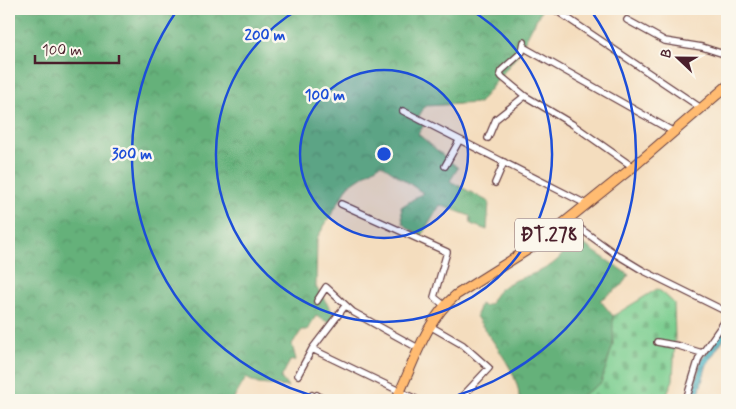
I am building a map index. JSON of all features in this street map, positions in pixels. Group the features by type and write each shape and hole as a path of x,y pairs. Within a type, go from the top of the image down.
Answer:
{"main road":[{"name":"ĐT.278","path":"398,397 418,348 444,305 456,295 537,244 634,167 727,86"}],"street":[{"path":"554,9 700,108"},
{"path":"721,9 727,12"},
{"path":"627,20 665,41 702,47 727,55"},
{"path":"634,167 572,124 524,96 500,75 501,71 522,52 524,45 674,132"},
{"path":"488,138 496,119 524,96"},
{"path":"403,111 586,204"},
{"path":"444,166 459,140"},
{"path":"496,183 504,162"},
{"path":"341,204 447,252 434,297 444,305"},
{"path":"567,219 614,253 642,270 727,312"},
{"path":"316,302 326,287 353,312 418,348"},
{"path":"298,375 312,349 345,306"},
{"path":"686,400 693,374 702,353 727,318"},
{"path":"430,326 463,344 489,368 459,400"},
{"path":"657,342 702,353"},
{"path":"312,349 398,397 418,400"},
{"path":"464,394 470,400"},
{"path":"312,397 324,400"}],"green space":[{"path":"9,9 542,9 516,57 479,103 425,106 416,121 424,125 418,134 458,168 450,181 489,202 487,230 471,224 470,216 440,205 422,235 409,229 403,223 401,207 423,193 381,164 349,185 317,238 316,287 334,314 330,323 316,316 307,330 302,330 292,344 296,360 290,361 281,378 288,387 258,384 246,378 233,400 9,400"},
{"path":"564,233 567,233 629,275 620,287 600,300 613,316 613,345 601,383 575,400 519,400 515,379 510,368 476,316 480,304 483,306 490,304 504,286 537,272 557,260 565,250 562,238"},
{"path":"657,289 674,303 673,380 664,400 575,400 601,383 613,345 613,316"}],"water":[{"path":"727,324 727,334 707,364 697,400 691,400 701,360"}]}
